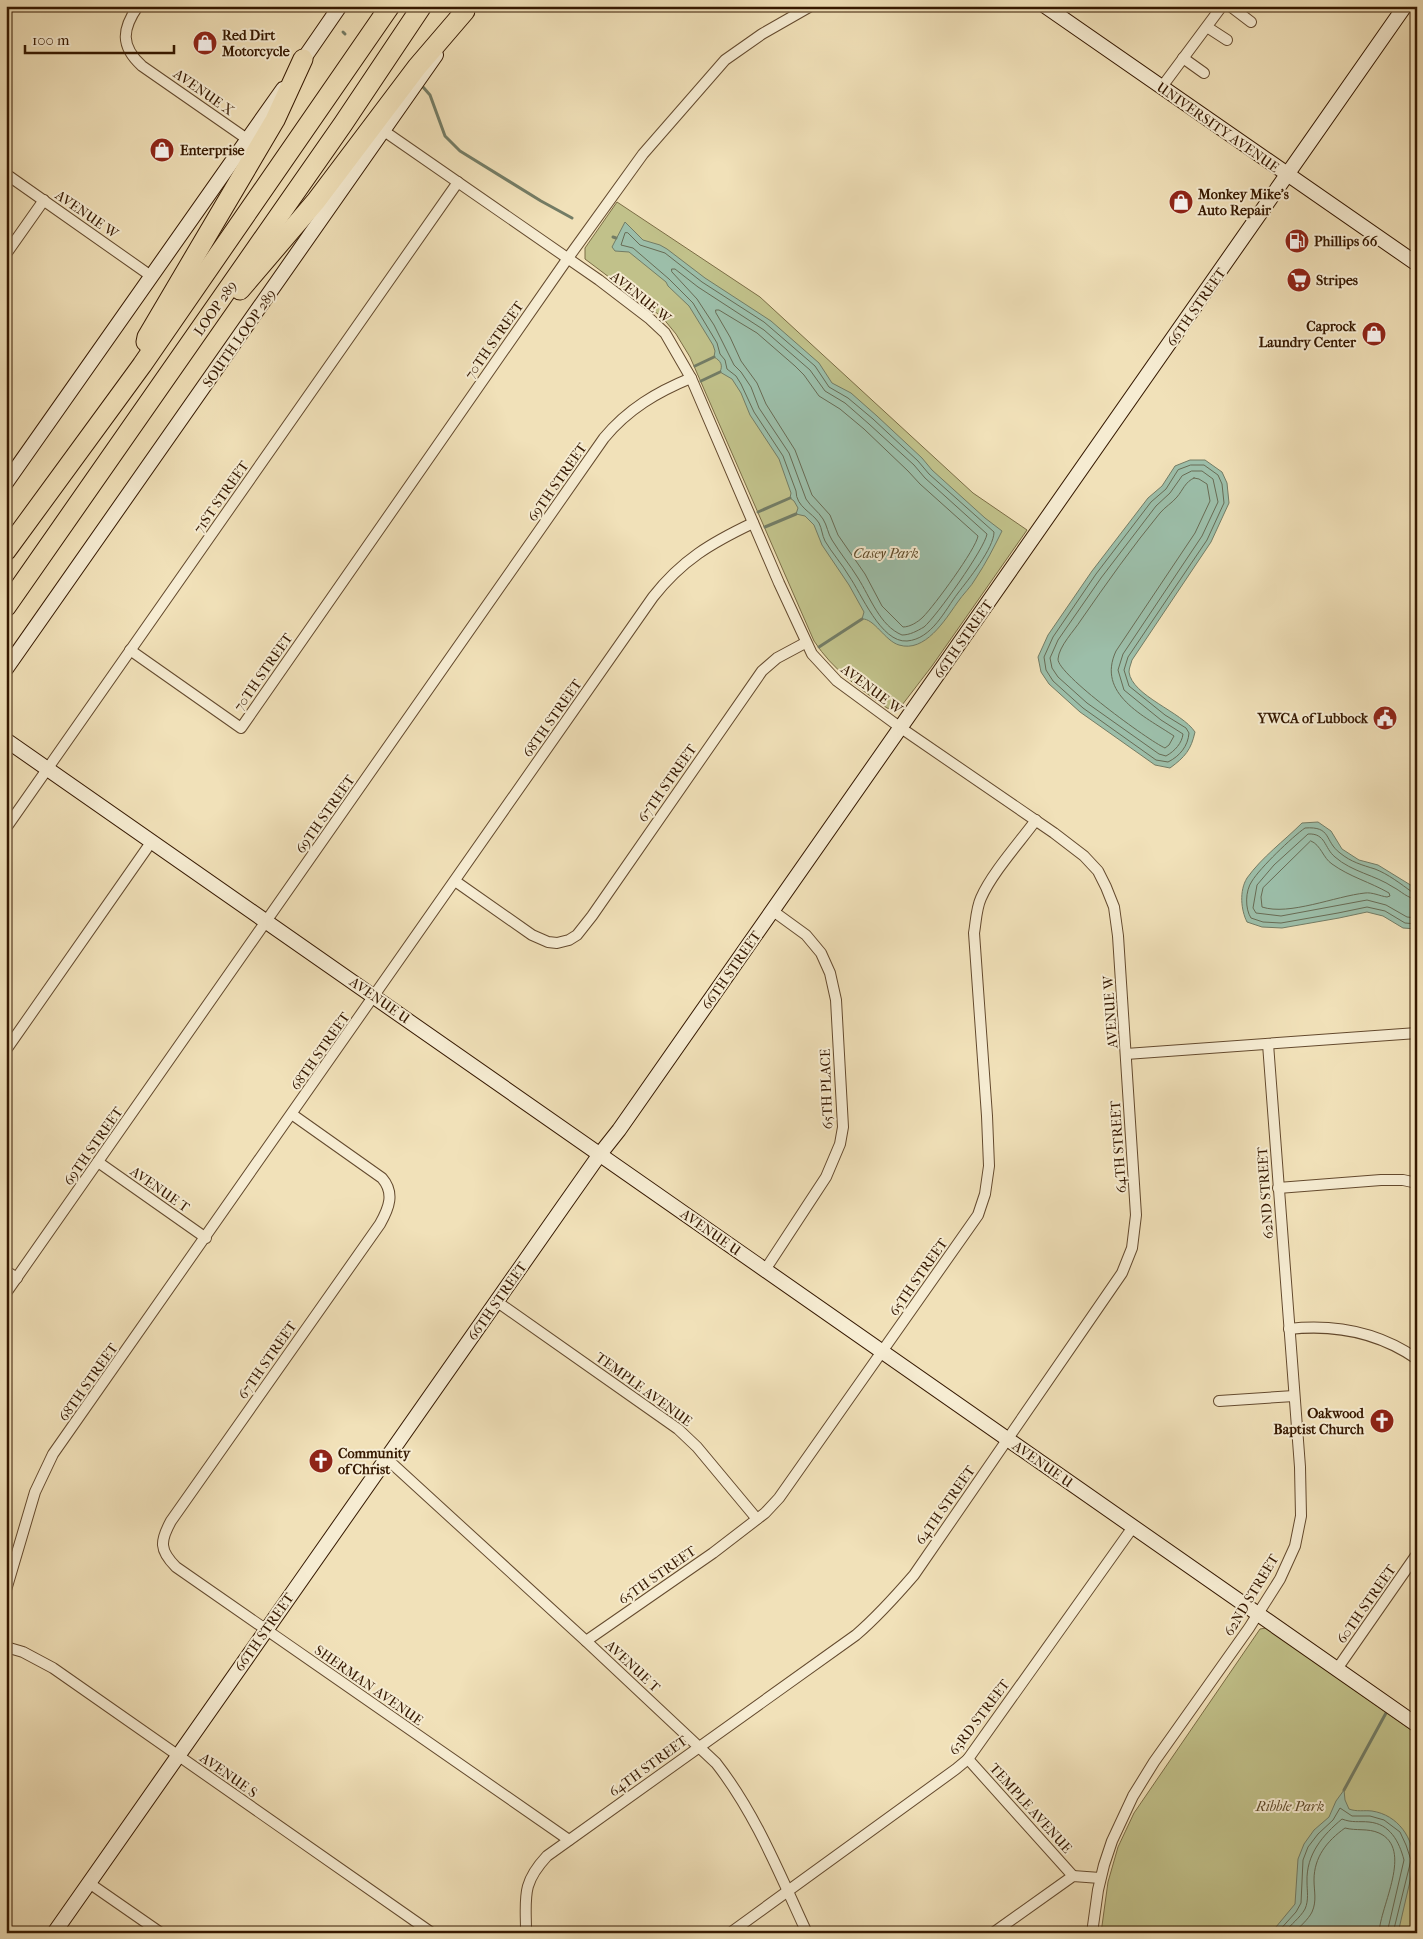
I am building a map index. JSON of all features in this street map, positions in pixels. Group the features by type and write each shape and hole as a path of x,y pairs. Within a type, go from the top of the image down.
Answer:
{"highway":[{"name":"LOOP 289","path":"6,551 142,365 390,6"},
{"name":"LOOP 289","path":"6,607 181,357 422,6"},
{"path":"181,357 316,201 417,67 467,9"},
{"path":"142,365 147,337 275,120 303,60"},
{"path":"6,612 30,573"}],"street":[{"name":"AVENUE X","path":"138,6 126,29 126,41 130,52 137,62 248,139"},
{"path":"6,483 340,6"},
{"name":"70TH STREET","path":"130,650 241,728 626,176 708,78 740,48 811,6"},
{"name":"UNIVERSITY AVENUE","path":"1045,6 1417,264"},
{"path":"1161,88 1222,6"},
{"path":"1230,6 1252,22"},
{"name":"66TH STREET","path":"54,1933 496,1301 773,911 1405,6"},
{"name":"SOUTH LOOP 289","path":"6,669 384,131 467,9"},
{"path":"1207,27 1227,40"},
{"path":"1183,58 1204,73"},
{"name":"AVENUE W","path":"384,131 568,258 650,319 665,333 691,378 805,642 812,654 837,682 1036,820 1084,856 1098,871 1114,907 1118,936 1126,1054 1417,1033"},
{"name":"AVENUE W","path":"6,174 151,276"},
{"name":"71ST STREET","path":"6,828 458,182"},
{"path":"6,254 44,200"},
{"name":"69TH STREET","path":"6,1293 604,438 622,418 649,397 691,378"},
{"name":"68TH STREET","path":"6,1590 35,1492 50,1460 664,582 683,564 706,547 753,523"},
{"name":"67TH STREET","path":"455,881 532,934 548,942 557,943 569,940 577,935 762,671 777,658 805,642"},
{"name":"AVENUE U","path":"6,740 1417,1725"},
{"name":"65TH STREET","path":"586,1640 713,1553 757,1519 779,1498 978,1215 985,1194 989,1166 974,933 976,914 981,898 993,879 1036,820"},
{"path":"6,1050 152,842"},
{"name":"65TH PLACE","path":"765,1270 826,1177 840,1144 843,1127 836,1000 830,973 821,953 806,935 773,911"},
{"name":"62ND STREET","path":"1100,1878 1112,1841 1133,1796 1154,1762 1258,1614 1280,1579 1295,1546 1301,1516 1300,1466 1268,1044"},
{"name":"64TH STREET","path":"526,1933 527,1884 534,1870 547,1856 856,1635 876,1618 914,1575 1117,1280 1132,1248 1136,1215 1126,1054"},
{"name":"67TH STREET","path":"162,1545 163,1538 171,1521 380,1224 390,1204 389,1190 386,1183 374,1172 292,1114"},
{"name":"AVENUE T","path":"98,1162 206,1238"},
{"path":"1278,1188 1381,1180 1403,1180 1417,1183"},
{"path":"6,1270 17,1278"},
{"name":"TEMPLE AVENUE","path":"496,1301 678,1428 697,1447 757,1519"},
{"path":"1289,1329 1321,1326 1351,1330 1381,1339 1417,1359"},
{"path":"1219,1401 1294,1396"},
{"name":"AVENUE T","path":"387,1459 586,1640 716,1763 733,1784 750,1813 807,1933"},
{"name":"63RD STREET","path":"730,1933 956,1770 968,1759 1133,1527"},
{"name":"SHERMAN AVENUE","path":"162,1545 168,1559 176,1567 568,1840"},
{"name":"60TH STREET","path":"1337,1669 1417,1554"},
{"name":"AVENUE S","path":"6,1647 23,1652 53,1668 432,1933"},
{"name":"TEMPLE AVENUE","path":"968,1759 1073,1876"},
{"path":"993,1933 1073,1876 1100,1878 1092,1933"},
{"path":"89,1883 161,1933"}],"green space":[{"name":"Casey Park","path":"617,202 760,297 973,493 1027,530 932,666 899,709 887,708 857,686 829,661 814,641 690,357 676,334 662,317 585,259 585,248"},
{"name":"Ribble Park","path":"1266,1628 1417,1734 1417,1933 1101,1933 1108,1882 1118,1847 1134,1813 1260,1629"}],"water":[{"path":"625,222 643,240 667,249 705,278 771,321 819,363 832,383 851,393 922,458 932,470 1002,531 987,561 974,581 940,626 926,640 908,646 899,645 889,639 871,622 862,619 864,612 849,585 822,545 814,525 805,516 796,514 798,508 790,498 791,493 779,459 750,415 741,393 732,379 720,372 721,365 714,357 713,345 689,306 666,282 629,252 615,251 612,247"},
{"path":"1190,460 1205,460 1222,472 1227,483 1229,503 1211,542 1132,660 1129,671 1132,681 1139,689 1180,718 1195,732 1187,753 1170,768 1155,765 1080,712 1049,684 1041,672 1038,657 1048,635 1092,571 1148,498 1162,486 1175,466"},
{"path":"1318,822 1331,831 1342,849 1359,860 1378,865 1417,889 1416,929 1403,928 1383,916 1367,912 1282,928 1262,927 1247,922 1243,912 1242,900 1244,883 1247,878 1266,856 1302,823"},
{"path":"1344,1790 1345,1800 1349,1809 1372,1811 1390,1817 1403,1829 1408,1837 1414,1864 1398,1933 1271,1933 1295,1904 1298,1859 1304,1844 1314,1830 1329,1817 1336,1801"}],"waterway":[{"path":"423,87 430,95 445,136 460,151 572,218"},
{"path":"695,366 714,357"},
{"path":"701,381 720,372"},
{"path":"758,512 790,498"},
{"path":"765,527 796,514"},
{"path":"819,647 862,619"},
{"path":"1344,1790 1386,1713"}],"place":[{"name":"Red Dirt Motorcycle","path":"205,43"},
{"name":"Enterprise","path":"162,150"},
{"name":"Monkey Mike's Auto Repair","path":"1181,202"},
{"name":"Phillips 66","path":"1297,241"},
{"name":"Stripes","path":"1299,280"},
{"name":"Caprock Laundry Center","path":"1374,334"},
{"name":"YWCA of Lubbock","path":"1385,718"},
{"name":"Oakwood Baptist Church","path":"1382,1421"},
{"name":"Community of Christ","path":"321,1461"}]}
